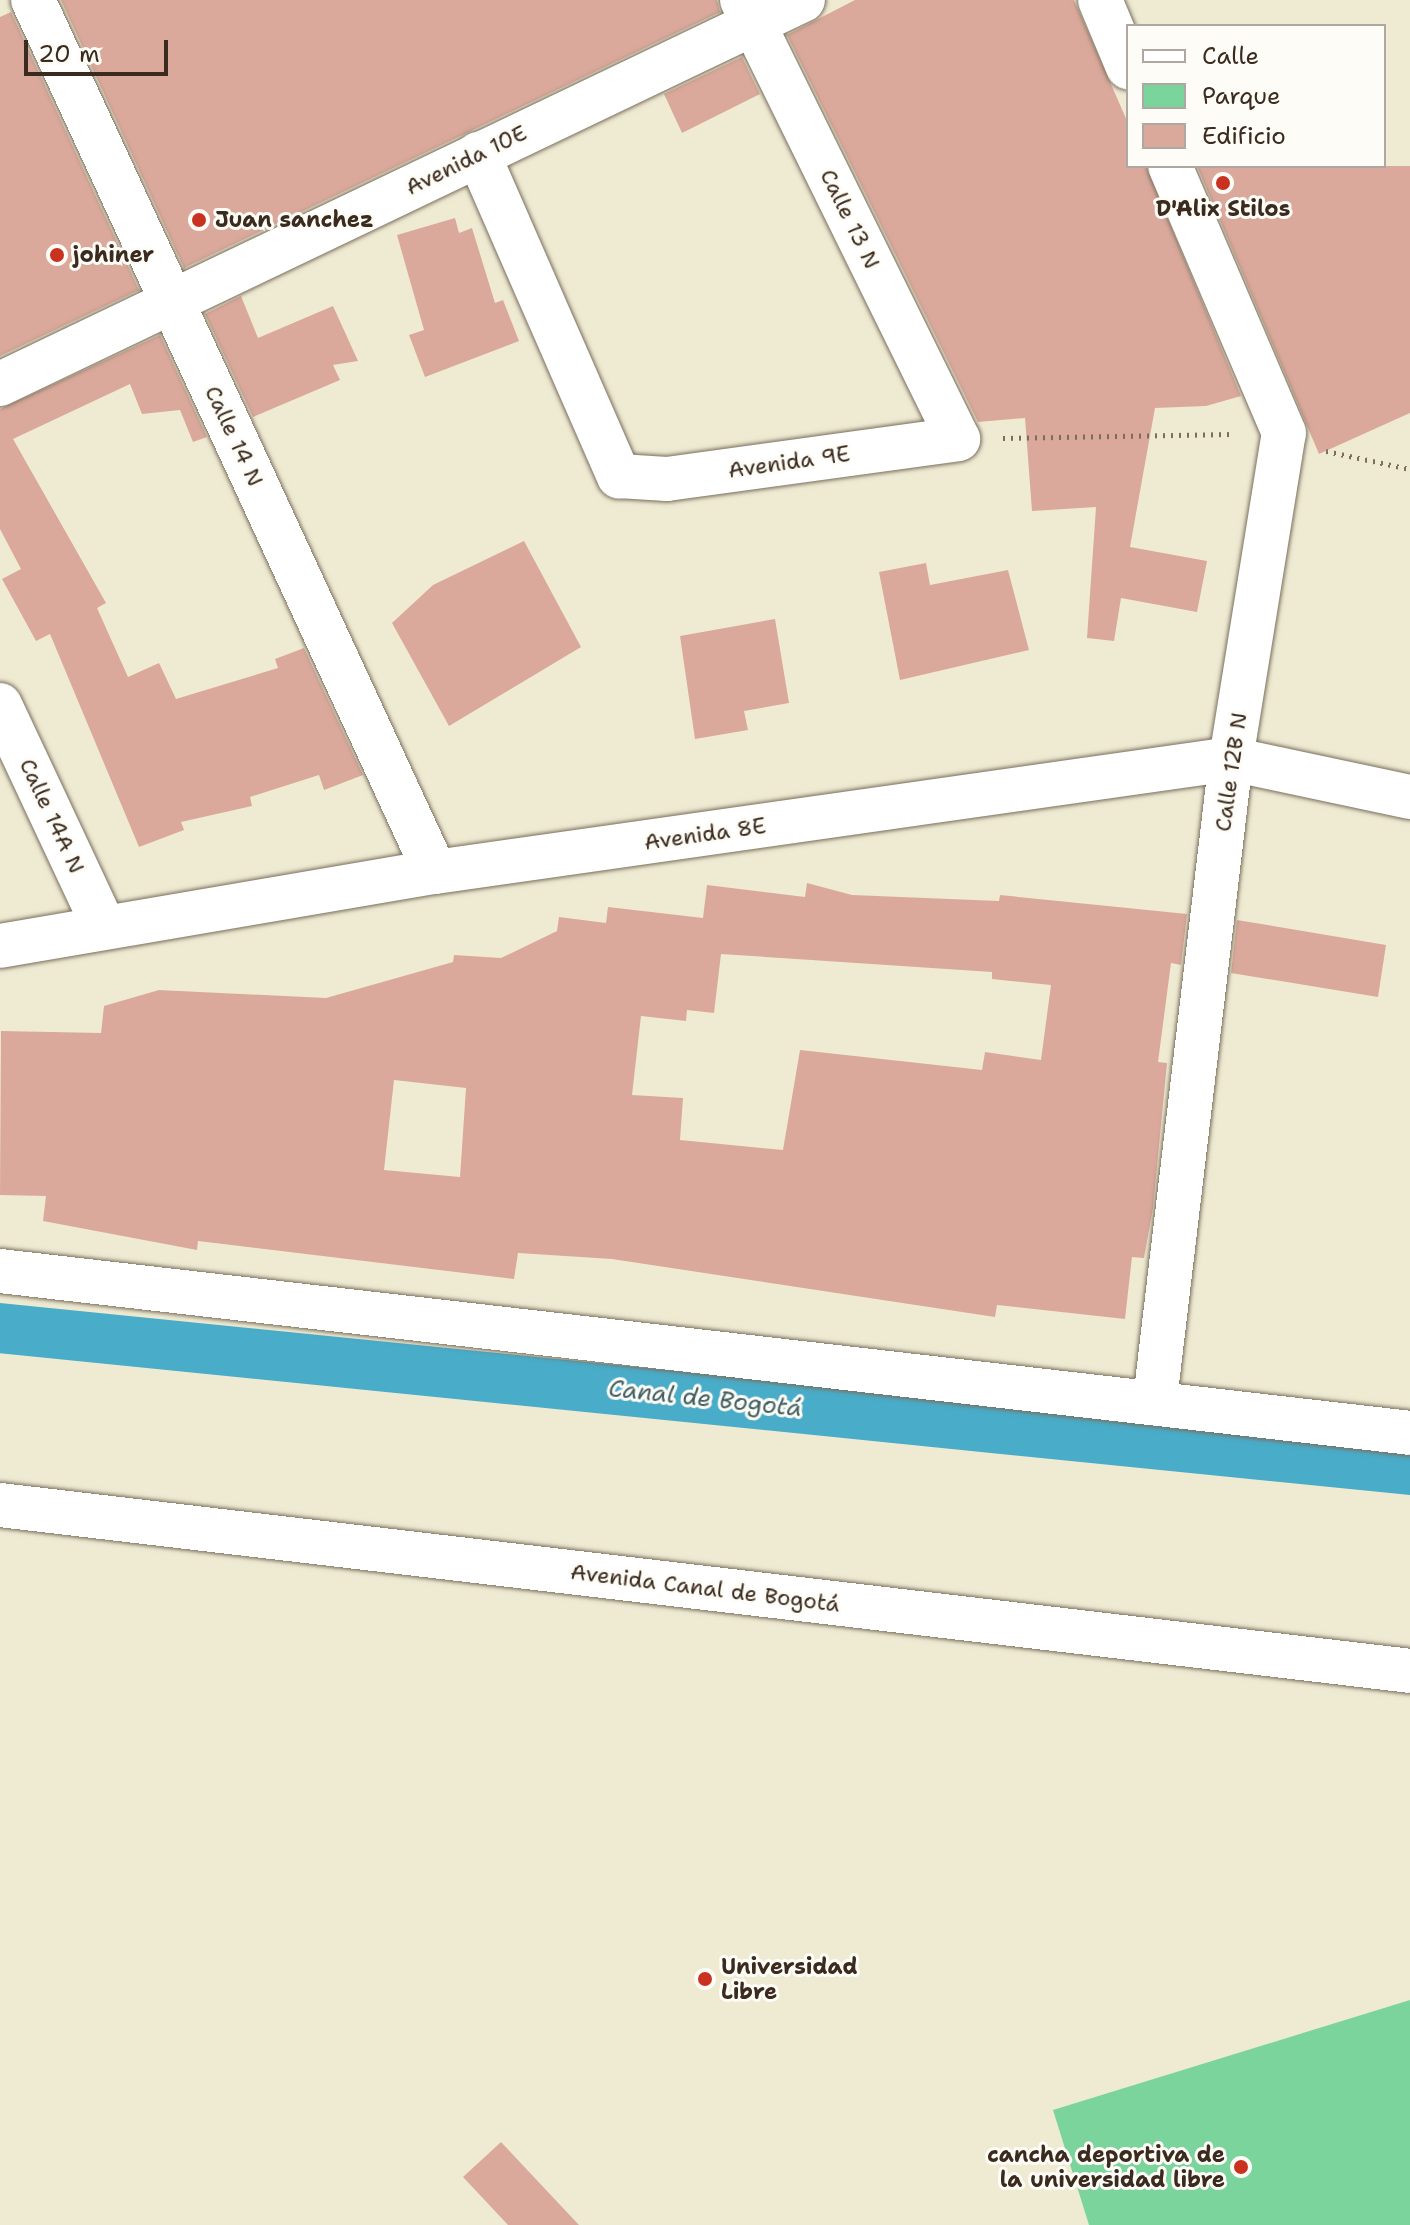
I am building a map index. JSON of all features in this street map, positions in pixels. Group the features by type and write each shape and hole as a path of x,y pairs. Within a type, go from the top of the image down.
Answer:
{"street":[{"name":"Calle 14 N","path":"33,0 435,872"},
{"name":"Avenida 10E","path":"0,384 478,154 748,12 803,0"},
{"path":"1100,0 1126,62"},
{"name":"Calle 13 N","path":"748,12 958,439"},
{"name":"Avenida 9E","path":"478,154 619,476 667,479 958,439"},
{"path":"1171,168 1284,433"},
{"name":"Calle 12B N","path":"1155,1400 1231,759 1284,433"},
{"name":"Calle 14A N","path":"0,705 104,927"},
{"name":"Avenida 8E","path":"0,946 435,872 1231,759 1410,797"},
{"path":"0,1271 1155,1400 1410,1433"},
{"name":"Avenida Canal de Bogotá","path":"0,1505 1410,1671"}],"path":[{"path":"958,439 1284,433 1298,445 1410,469"}],"green space":[{"name":"cancha deportiva de la universidad libre","path":"1410,2000 1410,2225 1089,2225 1053,2110"}],"building":[{"path":"61,0 717,0 720,12 184,268"},
{"path":"855,0 1074,0 1126,118 1126,168 1147,168 1241,396 1206,406 1155,408 1130,547 1207,561 1197,612 1121,598 1114,641 1087,638 1096,507 1032,511 1025,418 978,422 787,35"},
{"path":"11,12 139,290 0,356 0,17"},
{"path":"742,57 760,94 682,133 664,94"},
{"path":"1410,166 1410,413 1319,454 1198,168"},
{"path":"455,218 459,233 472,228 495,303 503,300 519,341 425,377 409,335 424,330 397,235"},
{"path":"241,296 258,338 333,306 358,361 333,365 340,380 253,417 205,314"},
{"path":"160,335 207,437 193,442 180,410 142,414 130,384 13,439 106,603 97,608 128,677 159,663 176,699 278,668 275,659 304,648 363,775 324,790 319,775 250,797 252,806 181,822 184,830 139,847 50,634 36,641 2,579 21,569 0,529 0,409"},
{"path":"524,541 581,647 449,726 392,623 433,585"},
{"path":"926,563 930,585 1008,570 1029,650 900,680 879,572"},
{"path":"775,619 789,703 744,711 748,730 695,739 680,636"},
{"path":"807,883 852,895 999,901 1000,895 1187,914 1181,965 1171,963 1158,1062 1167,1063 1153,1208 1144,1258 1132,1257 1125,1319 997,1305 995,1317 612,1259 518,1253 514,1279 198,1241 197,1250 43,1221 46,1196 0,1195 1,1031 101,1033 104,1006 159,990 326,998 453,962 454,955 501,958 557,931 559,917 606,923 608,907 703,918 707,885 805,897","holes":["721,954 992,972 992,979 1051,985 1041,1060 985,1052 982,1070 800,1050 783,1150 680,1140 683,1098 632,1095 641,1016 686,1021 687,1010 714,1013","394,1080 466,1088 460,1177 384,1170"]},
{"path":"1237,920 1386,945 1378,997 1231,973"},
{"path":"501,2142 579,2225 508,2225 463,2177"}],"waterway":[{"name":"Canal de Bogotá","path":"0,1328 1410,1470"}],"place":[{"name":"D'Alix Stilos","path":"1223,183"},
{"name":"Juan sanchez","path":"199,220"},
{"name":"johiner","path":"57,255"},
{"name":"Universidad Libre","path":"705,1979"},
{"name":"cancha deportiva de la universidad libre","path":"1241,2167"}]}
